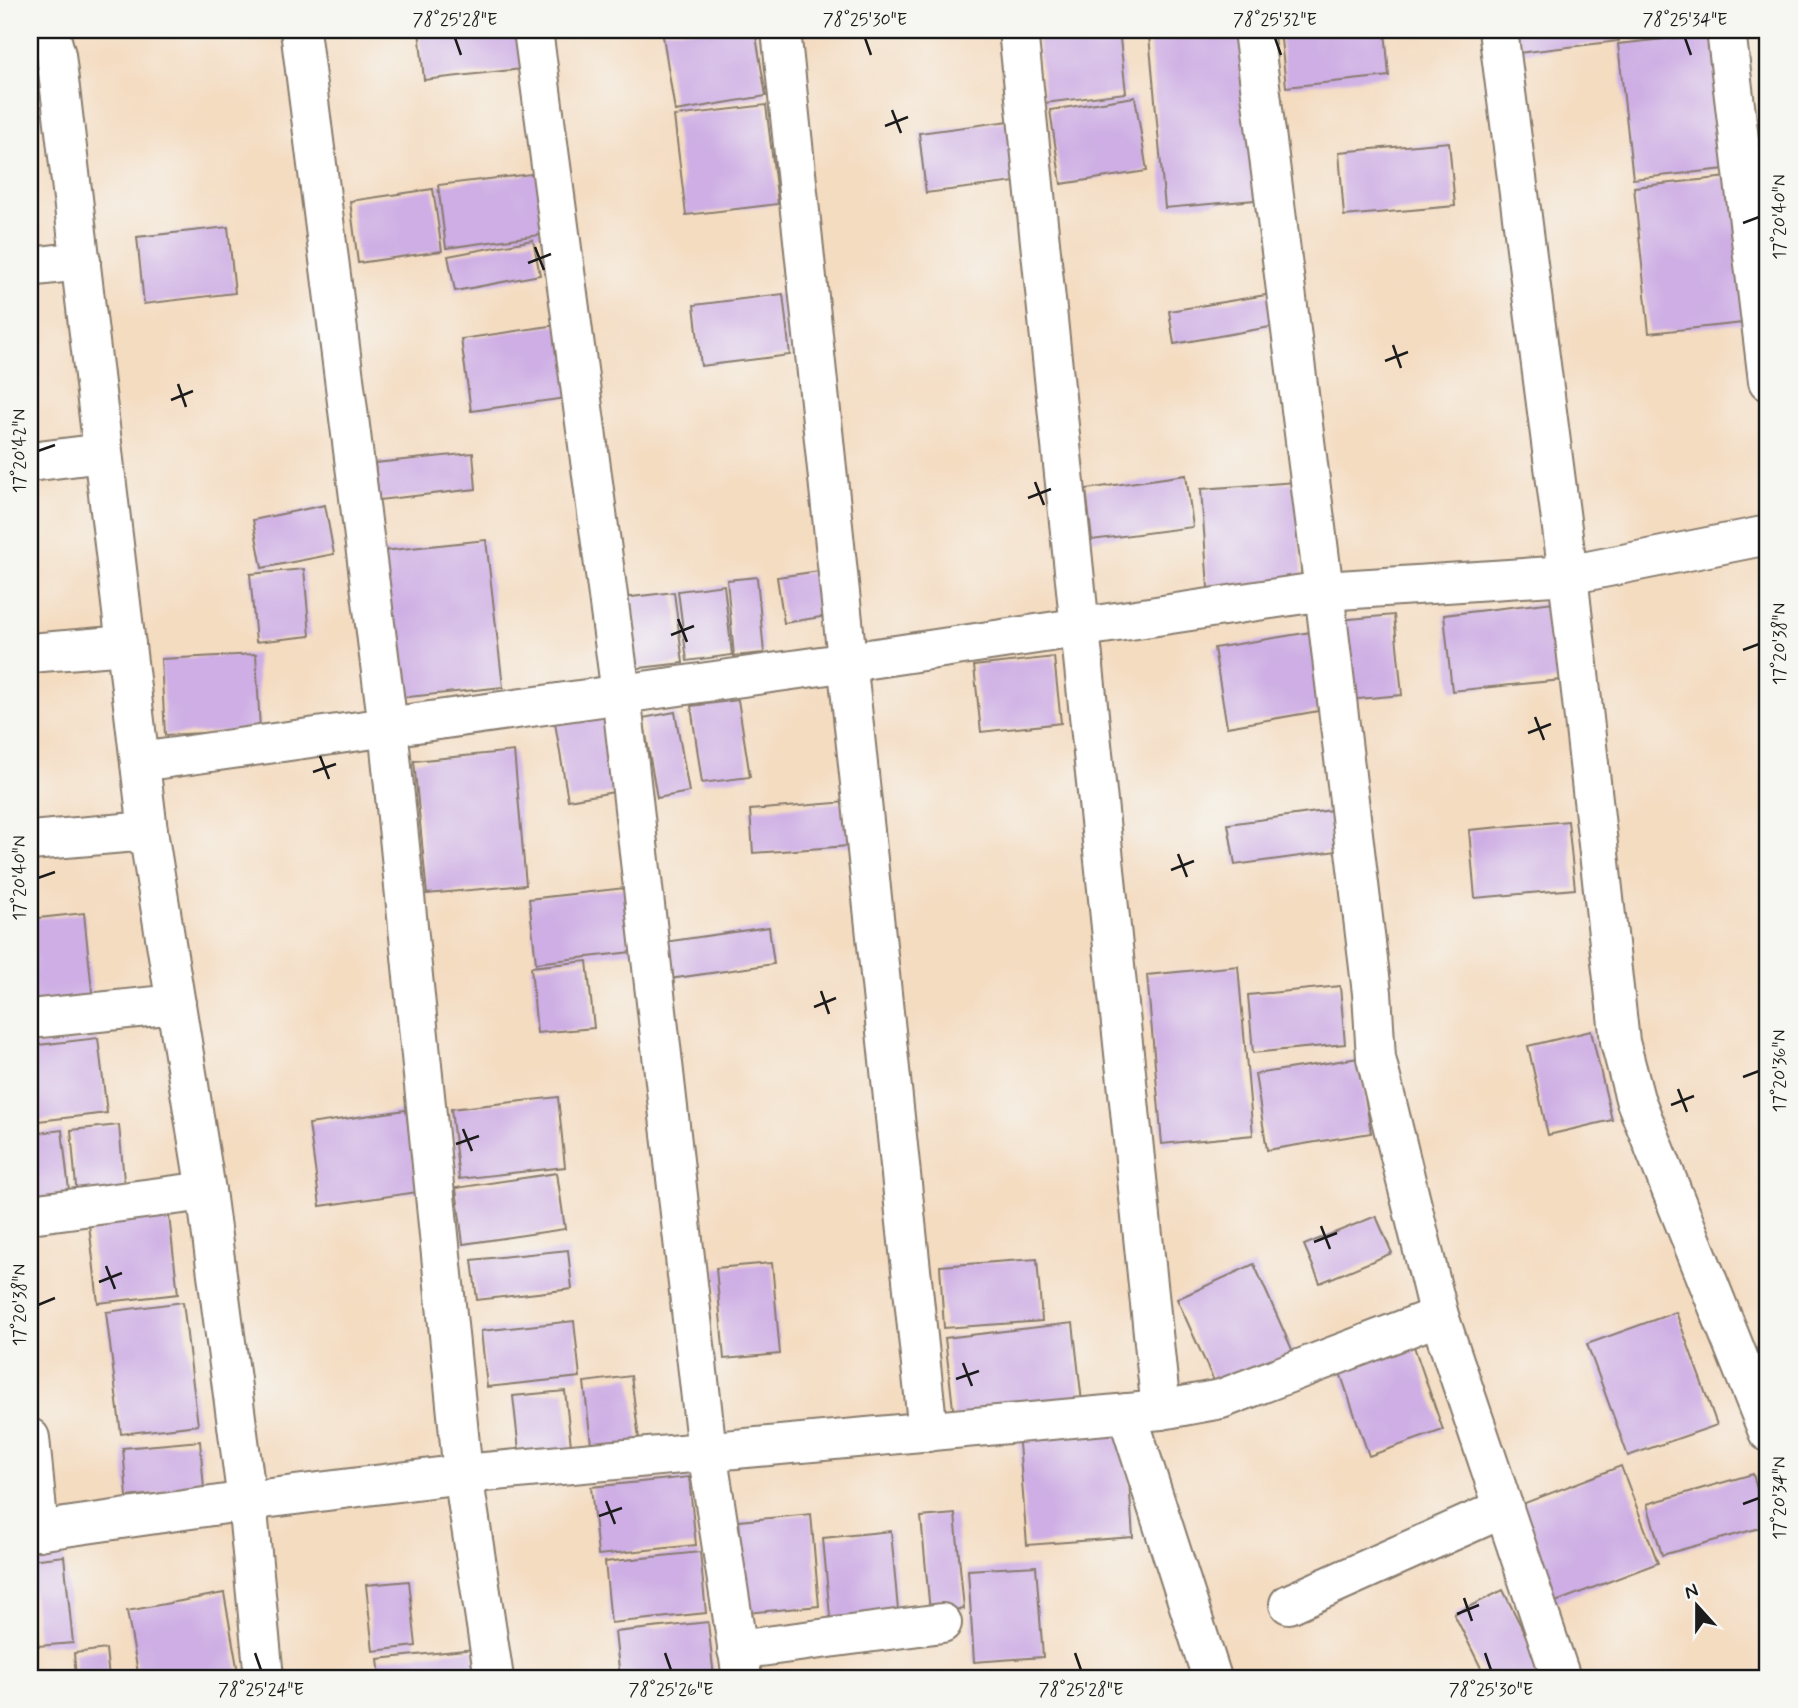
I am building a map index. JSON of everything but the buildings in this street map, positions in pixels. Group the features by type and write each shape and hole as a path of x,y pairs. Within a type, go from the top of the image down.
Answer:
{"street":[{"path":"300,30 388,727 463,1474 494,1678"},
{"path":"533,30 621,694 707,1451 739,1664 942,1623"},
{"path":"781,30 928,1432"},
{"path":"1018,30 1081,627 1144,1412 1212,1678"},
{"path":"1253,30 1324,591 1372,993 1376,1058 1439,1316 1561,1678"},
{"path":"1498,30 1568,575 1620,1042 1635,1099 1768,1432"},
{"path":"1726,30 1768,381"},
{"path":"45,48 81,261 139,762 205,1191 247,1501 264,1678"},
{"path":"30,267 81,261"},
{"path":"30,462 103,453"},
{"path":"139,762 849,662 1324,591 1568,575 1768,535"},
{"path":"30,653 126,645"},
{"path":"30,841 148,831"},
{"path":"30,1019 176,1004"},
{"path":"30,1214 205,1191"},
{"path":"30,1438 34,1532 247,1501 463,1474 1144,1412 1221,1399 1439,1316"},
{"path":"1289,1604 1504,1508"}]}
